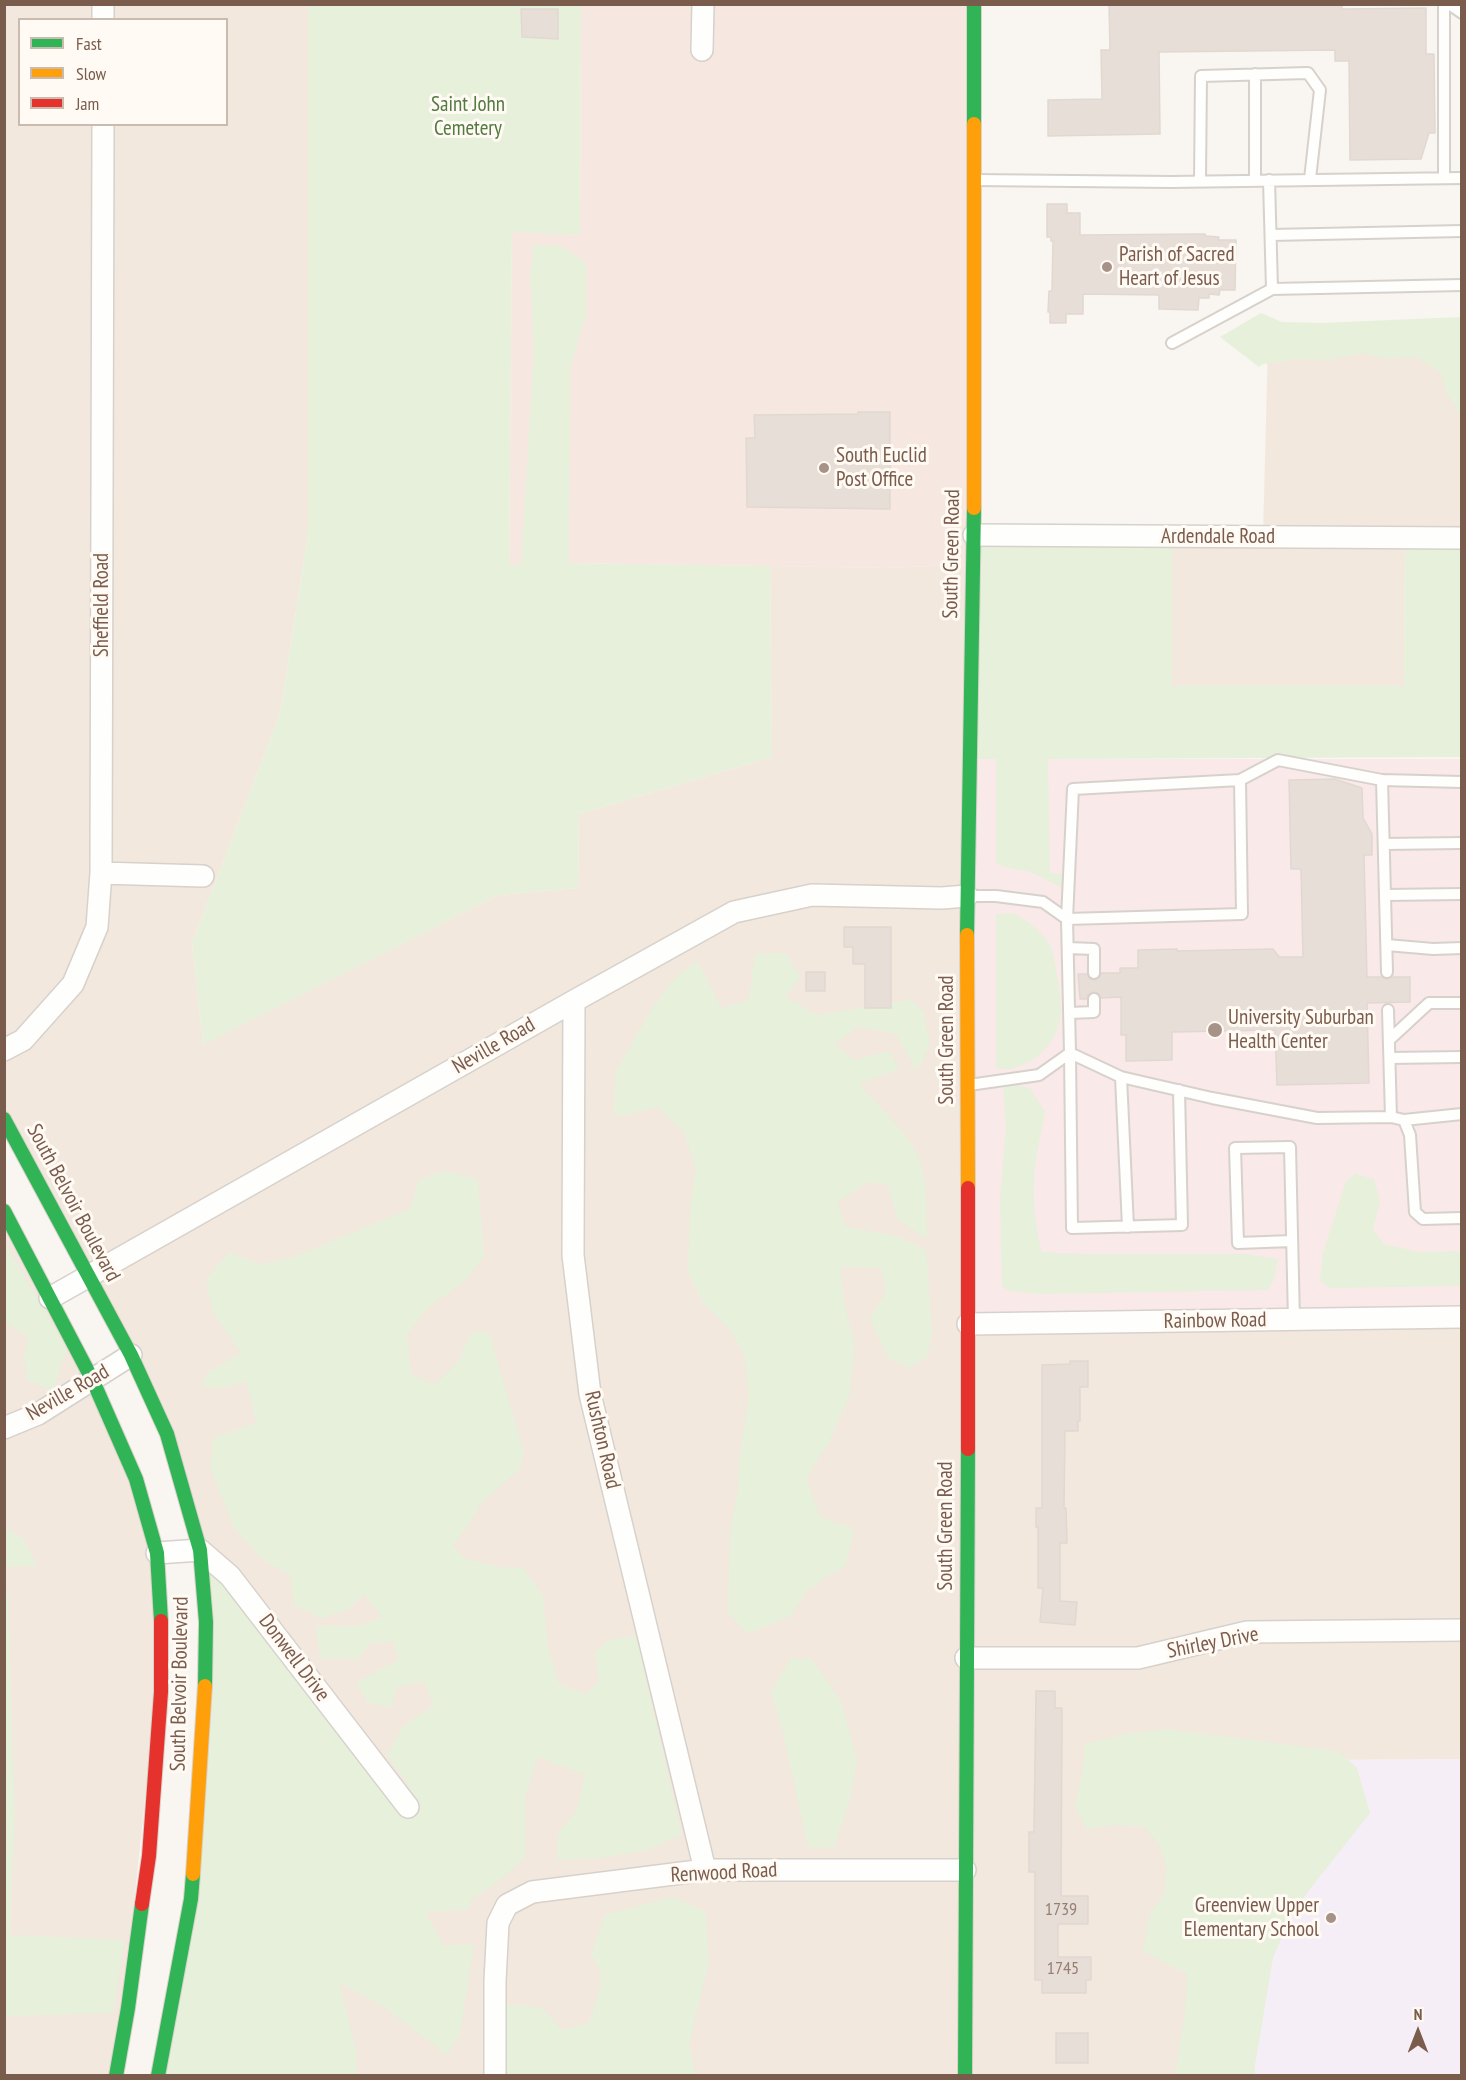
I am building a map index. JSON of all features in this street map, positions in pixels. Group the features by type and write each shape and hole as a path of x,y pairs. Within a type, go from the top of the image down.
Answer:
{"main road":[{"name":"South Green Road","path":"965,2076 968,896 974,536 974,4"},
{"name":"South Belvoir Boulevard","path":"4,1119 131,1355 166,1434 200,1550 206,1622 205,1698 190,1899 158,2076"},
{"name":"South Belvoir Boulevard","path":"4,1211 93,1381 136,1479 157,1553 162,1636 161,1692 149,1856 116,2076"}],"street":[{"path":"702,50 703,4"},
{"name":"Sheffield Road","path":"4,1050 23,1040 73,984 97,927 101,873 103,126"},
{"name":"Ardendale Road","path":"974,536 1461,538"},
{"path":"101,873 203,876"},
{"name":"Neville Road","path":"50,1298 734,912 812,895 942,898 968,896"},
{"name":"Rushton Road","path":"574,1001 573,1255 590,1394 705,1870"},
{"name":"Rainbow Road","path":"968,1324 1461,1317"},
{"name":"Neville Road","path":"4,1428 38,1414 131,1355"},
{"path":"157,1553 200,1550"},
{"name":"Donwell Drive","path":"200,1550 231,1576 408,1806"},
{"name":"Shirley Drive","path":"966,1658 1138,1658 1247,1632 1461,1630"},
{"name":"Renwood Road","path":"495,2076 495,1981 498,1923 507,1905 532,1892 705,1870 965,1870"}],"lane":[{"path":"1444,4 1444,178"},
{"path":"1449,4 1461,13"},
{"path":"1200,181 1201,76 1308,73 1320,90 1310,180"},
{"path":"1255,74 1255,180"},
{"path":"974,180 1200,181 1461,178"},
{"path":"1269,180 1272,289"},
{"path":"1271,235 1461,231"},
{"path":"1172,343 1272,289 1461,285"},
{"path":"1179,1090 1182,1225 1072,1228 1067,919 1073,789 1240,780 1278,760 1383,780 1461,782"},
{"path":"968,896 1043,902 1067,919 1242,914 1240,780"},
{"path":"1383,780 1388,972"},
{"path":"1384,844 1461,843"},
{"path":"1385,895 1461,894"},
{"path":"1387,945 1433,949 1461,948"},
{"path":"1068,948 1094,949 1094,973"},
{"path":"1069,1013 1094,1012 1094,999"},
{"path":"1389,1040 1429,1003 1461,1003"},
{"path":"1388,1010 1391,1117"},
{"path":"968,1085 1039,1075 1070,1053"},
{"path":"1070,1053 1121,1077 1317,1118 1391,1117 1404,1120 1461,1114"},
{"path":"1390,1058 1461,1057"},
{"path":"1121,1077 1128,1227"},
{"path":"1404,1120 1410,1135 1415,1212 1423,1219 1461,1218"},
{"path":"1292,1241 1238,1243 1235,1148 1290,1147 1294,1320"}],"shaded area":[{"path":"4,5 308,5 308,534 280,714 192,943 203,1044 498,895 578,888 579,814 772,757 770,566 886,568 973,564 967,896 1461,1317 1461,1759 1201,1761 1201,2075 356,2075 167,1434 5,1119"},
{"path":"581,5 974,5 973,564 886,568 569,563 509,566 512,231 580,235"},
{"path":"1461,342 1461,538 1405,538 1404,686 1172,686 1172,536 1263,536 1268,343"},
{"name":"University Suburban Health Center","path":"970,759 1461,759 1461,1317 968,1324"},
{"path":"4,1211 136,1479 162,1636 116,2075 5,2075"},
{"name":"Greenview Upper Elementary School","path":"1461,1759 1461,2075 1201,2075 1201,1761"}],"green space":[{"name":"Saint John Cemetery","path":"308,5 581,5 580,235 512,232 509,565 521,565 534,348 530,275 533,245 562,246 586,263 586,315 570,369 569,563 770,566 772,757 579,814 578,888 498,895 203,1045 192,943 280,714 308,534"},
{"path":"1261,313 1282,322 1322,323 1461,317 1461,417 1446,391 1441,373 1416,357 1387,359 1365,353 1327,360 1299,359 1263,364 1259,367 1220,337"},
{"path":"974,535 1172,536 1172,686 1404,686 1405,537 1461,538 1461,757 1048,759 1050,873 1065,874 1064,889 1031,872 1004,867 996,863 996,759 970,759"},
{"path":"1014,913 1040,932 1051,947 1058,979 1061,1012 1055,1035 1040,1054 1030,1062 1008,1069 996,1068 996,914"},
{"path":"785,953 801,977 785,997 817,1015 911,1000 924,1012 930,1046 917,1071 896,1034 857,1027 834,1045 855,1060 890,1052 899,1069 859,1084 900,1129 918,1156 925,1186 927,1239 897,1219 888,1185 867,1182 837,1203 846,1227 897,1236 926,1250 932,1333 927,1358 908,1368 887,1357 870,1318 886,1291 881,1268 840,1267 845,1307 855,1345 849,1397 829,1442 806,1479 821,1517 854,1529 846,1565 807,1590 791,1616 747,1634 728,1613 730,1535 749,1394 744,1353 727,1326 703,1303 688,1273 690,1209 696,1169 683,1131 657,1107 629,1115 613,1115 616,1070 654,1005 676,977 698,961 721,1008 749,1000 755,954"},
{"path":"1011,1084 1030,1088 1045,1112 1034,1178 1036,1221 1042,1252 1246,1254 1278,1259 1274,1279 1268,1290 1038,1294 1010,1291 1002,1287 1000,1198 1006,1126 1003,1087"},
{"path":"444,1171 478,1179 484,1257 464,1282 427,1308 407,1336 411,1374 434,1385 459,1361 471,1332 489,1332 524,1453 519,1470 480,1504 453,1546 466,1559 498,1567 523,1568 543,1595 548,1648 559,1684 585,1694 599,1682 595,1653 607,1640 636,1636 682,1835 647,1850 599,1858 558,1860 558,1834 577,1809 585,1775 537,1757 525,1798 525,1858 500,1880 472,1899 467,1910 425,1912 444,1946 474,1944 460,2035 447,2055 381,2005 340,1983 356,2051 356,2075 158,2076 191,1899 200,1550 408,1805 409,1786 387,1755 402,1727 434,1705 424,1682 397,1687 391,1708 367,1702 356,1683 399,1659 392,1641 369,1644 358,1659 320,1659 316,1626 360,1626 382,1617 364,1594 348,1610 322,1618 294,1605 290,1575 264,1561 234,1528 210,1467 213,1438 256,1423 247,1382 222,1388 202,1387 208,1372 241,1353 213,1313 206,1279 229,1252 260,1264 291,1258 410,1209 419,1180"},
{"path":"1355,1174 1374,1179 1380,1202 1373,1229 1384,1244 1419,1252 1461,1251 1461,1286 1330,1288 1320,1281 1323,1253 1346,1181"},
{"path":"4,1241 67,1349 52,1391 27,1379 24,1356 29,1337 5,1322"},
{"path":"4,1528 24,1539 37,1566 5,1567"},
{"path":"4,1585 8,1596 15,1813 10,1935 124,1940 113,2013 5,2016"},
{"path":"790,1659 812,1659 841,1701 857,1760 850,1799 834,1848 808,1847 783,1732 771,1692"},
{"path":"1167,1729 1338,1751 1357,1768 1370,1813 1306,1894 1289,1921 1273,1958 1255,2075 1175,2075 1185,2012 1187,1974 1143,1951 1149,1916 1164,1894 1167,1866 1157,1842 1144,1827 1116,1825 1086,1829 1075,1806 1085,1744 1126,1734"},
{"path":"672,1897 705,1911 709,1962 689,2044 696,2075 505,2076 506,2004 543,2008 562,2030 589,2023 599,1992 601,1971 591,1955 605,1915"}],"building":[{"path":"1109,4 1342,4 1342,9 1426,8 1426,54 1434,54 1435,133 1429,133 1421,159 1350,160 1349,61 1335,61 1335,50 1159,52 1160,134 1048,136 1048,100 1102,99 1101,50 1110,50"},
{"path":"521,9 558,9 558,39 522,37"},
{"path":"1047,204 1067,204 1067,213 1080,213 1080,235 1205,234 1219,237 1218,240 1236,240 1235,290 1220,290 1219,295 1209,294 1209,298 1199,298 1198,310 1159,309 1159,295 1083,294 1083,314 1066,314 1066,323 1050,323 1050,312 1048,312 1049,291 1052,291 1053,241 1051,237 1047,237"},
{"path":"858,412 890,412 890,509 747,507 746,438 755,438 754,415 858,414"},
{"path":"1335,779 1362,788 1363,818 1372,834 1372,855 1364,855 1367,977 1387,979 1410,977 1410,1002 1367,1003 1369,1083 1277,1085 1275,1030 1172,1032 1172,1060 1126,1061 1126,1035 1121,1035 1121,997 1101,998 1098,993 1093,992 1088,995 1087,999 1080,999 1078,974 1087,974 1090,979 1095,980 1100,977 1101,973 1120,973 1120,968 1138,968 1138,950 1273,949 1279,957 1303,957 1301,869 1291,869 1289,780"},
{"path":"844,927 891,927 891,1008 865,1008 865,964 853,964 853,947 844,947"},
{"path":"806,972 825,972 825,991 806,991"},
{"path":"1070,1361 1088,1361 1088,1387 1080,1387 1078,1431 1065,1431 1064,1508 1066,1508 1067,1543 1060,1543 1060,1601 1077,1602 1075,1625 1040,1622 1043,1588 1038,1588 1038,1527 1036,1527 1036,1508 1042,1508 1042,1365 1070,1364"},
{"path":"1036,1691 1055,1691 1055,1708 1062,1708 1061,1896 1088,1896 1088,1924 1058,1924 1058,1957 1091,1957 1091,1980 1086,1980 1086,1993 1042,1993 1042,1980 1035,1980 1035,1872 1029,1872 1029,1832 1034,1832"},
{"path":"1056,2033 1088,2033 1088,2063 1056,2063"}],"traffic: fast":[{"path":"974,4 974,124"},
{"path":"967,935 974,508"},
{"path":"4,1119 131,1355 167,1434 200,1550 206,1622 205,1686"},
{"path":"4,1211 93,1381 136,1479 157,1553 161,1621"},
{"path":"965,2076 968,1449"},
{"path":"158,2076 191,1899 193,1874"},
{"path":"116,2076 142,1904"}],"traffic: slow":[{"path":"974,124 974,508"},
{"path":"967,935 968,1188"},
{"path":"193,1874 205,1686"}],"traffic: jam":[{"path":"968,1188 968,1449"},
{"path":"142,1904 149,1856 161,1692 161,1621"}],"place":[{"name":"Parish of Sacred Heart of Jesus","path":"1107,267"},
{"name":"South Euclid Post Office","path":"824,468"},
{"name":"University Suburban Health Center","path":"1215,1030"},
{"name":"Greenview Upper Elementary School","path":"1331,1918"}]}
